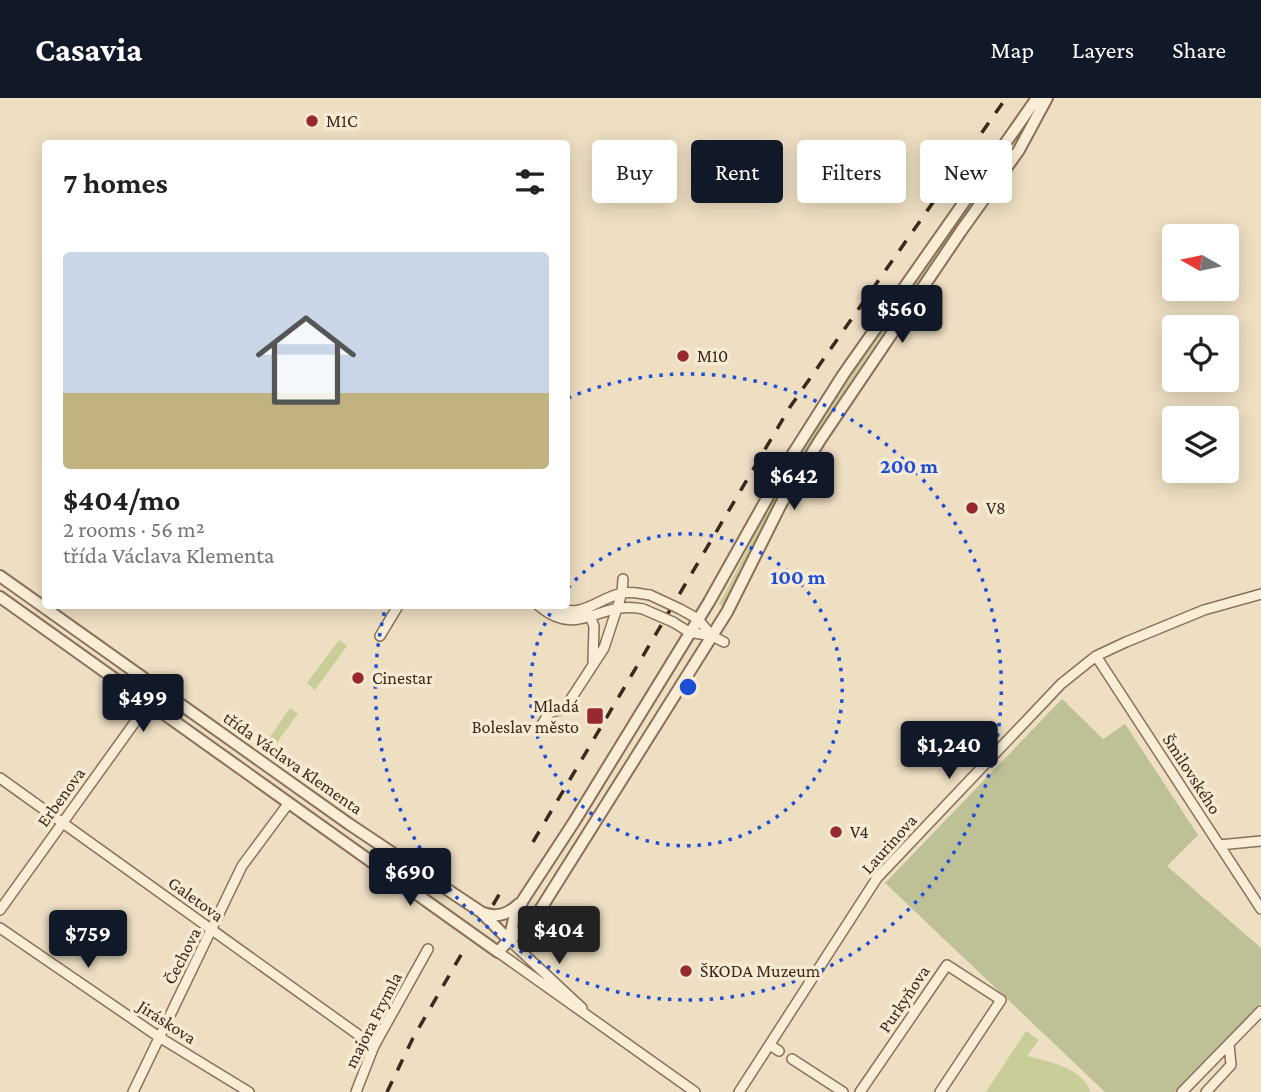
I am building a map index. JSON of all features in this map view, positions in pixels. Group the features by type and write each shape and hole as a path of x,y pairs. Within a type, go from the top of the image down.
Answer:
{"street":[{"path":"509,940 514,919 523,900 698,619 784,468 843,375 1037,98"},
{"path":"498,952 527,927 540,910 727,612 781,504 814,451 1018,150 1047,98"},
{"name":"třída Václava Klementa","path":"0,576 42,606"},
{"path":"541,726 549,713 565,708 604,648 622,593 623,579"},
{"path":"543,609 551,616 566,620 583,620 589,612 622,593 650,595 698,619 712,636"},
{"name":"Laurinova","path":"739,1092 877,878 1061,684 1096,656 1181,619 1261,594"},
{"name":"třída Václava Klementa","path":"1,599 695,1092"},
{"path":"570,609 589,612 631,606 673,622 689,632 712,636 724,642"},
{"name":"třída Václava Klementa","path":"46,609 349,824 481,912 588,1015"},
{"path":"380,636 396,609"},
{"path":"589,612 596,640 593,663"},
{"name":"Šmilovského","path":"1096,656 1261,909"},
{"name":"Erbenova","path":"0,910 158,690"},
{"name":"Galetova","path":"0,778 374,1046"},
{"name":"Čechova","path":"133,1092 242,866 288,804"},
{"path":"1219,845 1261,841"},
{"path":"481,912 506,914 523,900"},
{"name":"Jiráskova","path":"0,928 159,1037 249,1092"},
{"name":"majora Frymla","path":"356,1092 374,1046 428,949"},
{"name":"Purkyňova","path":"860,1092 947,965 1001,1000 940,1092"},
{"path":"1182,1092 1261,1011"},
{"path":"1206,1092 1231,1065 1229,1044"},
{"path":"770,1045 779,1051"},
{"path":"792,1059 843,1092"}],"green space":[{"path":"971,203 974,203 872,349 814,438 760,531 723,606 719,604 778,490 827,411"},
{"path":"339,640 347,646 315,690 307,683"},
{"path":"1062,699 1103,739 1125,724 1198,835 1167,866 1261,948 1261,1003 1175,1092 1105,1092 885,883"},
{"path":"290,708 298,714 275,745 268,740"},
{"path":"1026,1031 1039,1040 1027,1056 1055,1063 1072,1071 1091,1092 986,1092"}],"railway":[{"path":"533,842 790,407 1006,98"},
{"path":"493,905 500,893"},
{"path":"387,1092 413,1038 465,948"}],"place":[{"name":"M1C","path":"312,121"},
{"name":"M10","path":"683,356"},
{"name":"V8","path":"972,508"},
{"name":"Cinestar","path":"358,678"},
{"name":"Mladá Boleslav město","path":"595,716"},
{"name":"V4","path":"836,832"},
{"name":"ŠKODA Muzeum","path":"686,971"}]}
